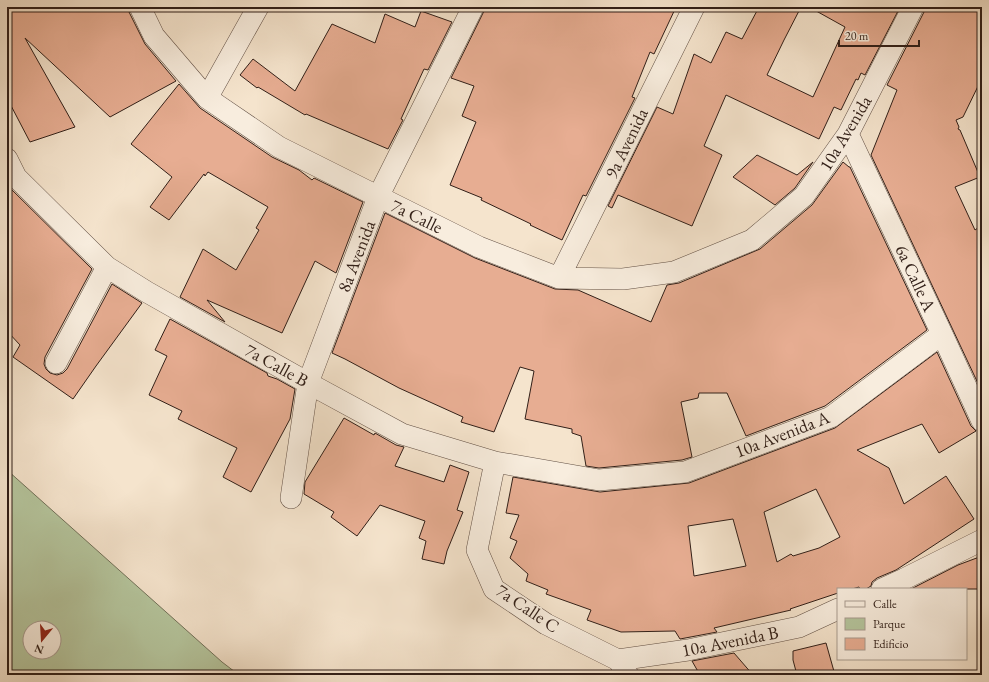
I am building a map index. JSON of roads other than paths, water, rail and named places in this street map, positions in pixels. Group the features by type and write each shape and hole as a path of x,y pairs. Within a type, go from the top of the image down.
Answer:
{"street":[{"name":"7a Calle","path":"140,7 154,36 207,98 279,147 479,247 558,278 623,279 674,272 752,240"},
{"path":"207,98 258,7"},
{"name":"8a Avenida","path":"291,498 308,383 378,197 473,7"},
{"name":"9a Avenida","path":"558,278 694,7"},
{"name":"10a Avenida","path":"752,240 804,196 848,134 913,7"},
{"name":"6a Calle A","path":"848,134 982,422"},
{"name":"7a Calle B","path":"7,158 16,178 107,267 147,292 308,383 402,434 495,462 599,480"},
{"path":"56,364 107,267"},
{"name":"10a Avenida A","path":"599,480 685,472 831,417 942,334"},
{"name":"7a Calle C","path":"495,462 477,550 494,589 546,624 623,667"},
{"path":"884,588 982,540"},
{"name":"10a Avenida B","path":"623,667 688,650 799,627 837,609"}]}
